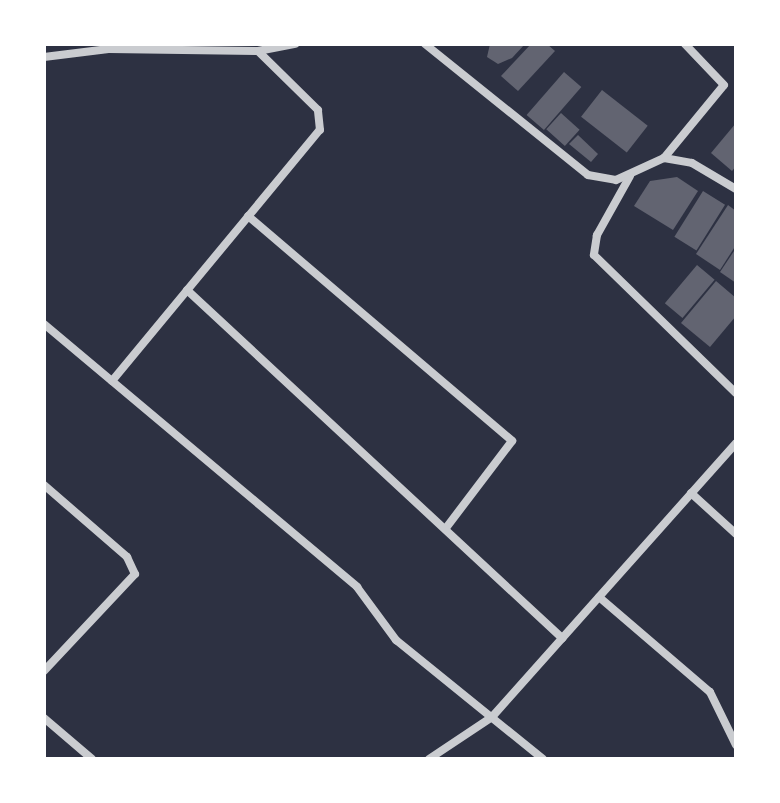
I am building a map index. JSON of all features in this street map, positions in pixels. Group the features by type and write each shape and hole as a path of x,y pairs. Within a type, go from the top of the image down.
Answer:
{"street":[{"path":"44,57 107,46 258,51 293,44"},
{"path":"425,44 588,175 601,180 630,176 664,158 724,85 685,44"},
{"path":"112,381 323,123 318,110 258,51"},
{"path":"664,158 692,163 736,189"},
{"path":"630,176 597,235 594,255 736,393"},
{"path":"248,216 512,441 446,528"},
{"path":"187,290 562,638"},
{"path":"44,324 357,587 396,640 543,759"},
{"path":"429,759 492,717 736,443"},
{"path":"44,485 127,557 135,574 44,671"},
{"path":"691,493 736,534"},
{"path":"599,597 710,692 736,745"},
{"path":"44,718 92,759"}],"building":[{"path":"490,44 525,44 512,58 498,64 487,57"},
{"path":"531,44 547,44 555,51 518,91 501,76"},
{"path":"564,72 581,87 544,130 527,115"},
{"path":"602,90 648,126 627,153 581,117"},
{"path":"561,113 580,130 565,146 546,129"},
{"path":"736,123 736,166 732,171 711,153"},
{"path":"578,135 598,154 591,162 569,144"},
{"path":"677,177 698,191 673,230 634,206 650,181"},
{"path":"703,191 725,205 696,251 674,237"},
{"path":"728,205 736,211 736,245 720,270 696,254"},
{"path":"736,248 736,283 720,272"},
{"path":"697,265 715,280 682,318 665,303"},
{"path":"716,281 736,298 736,316 710,347 681,323"}]}
